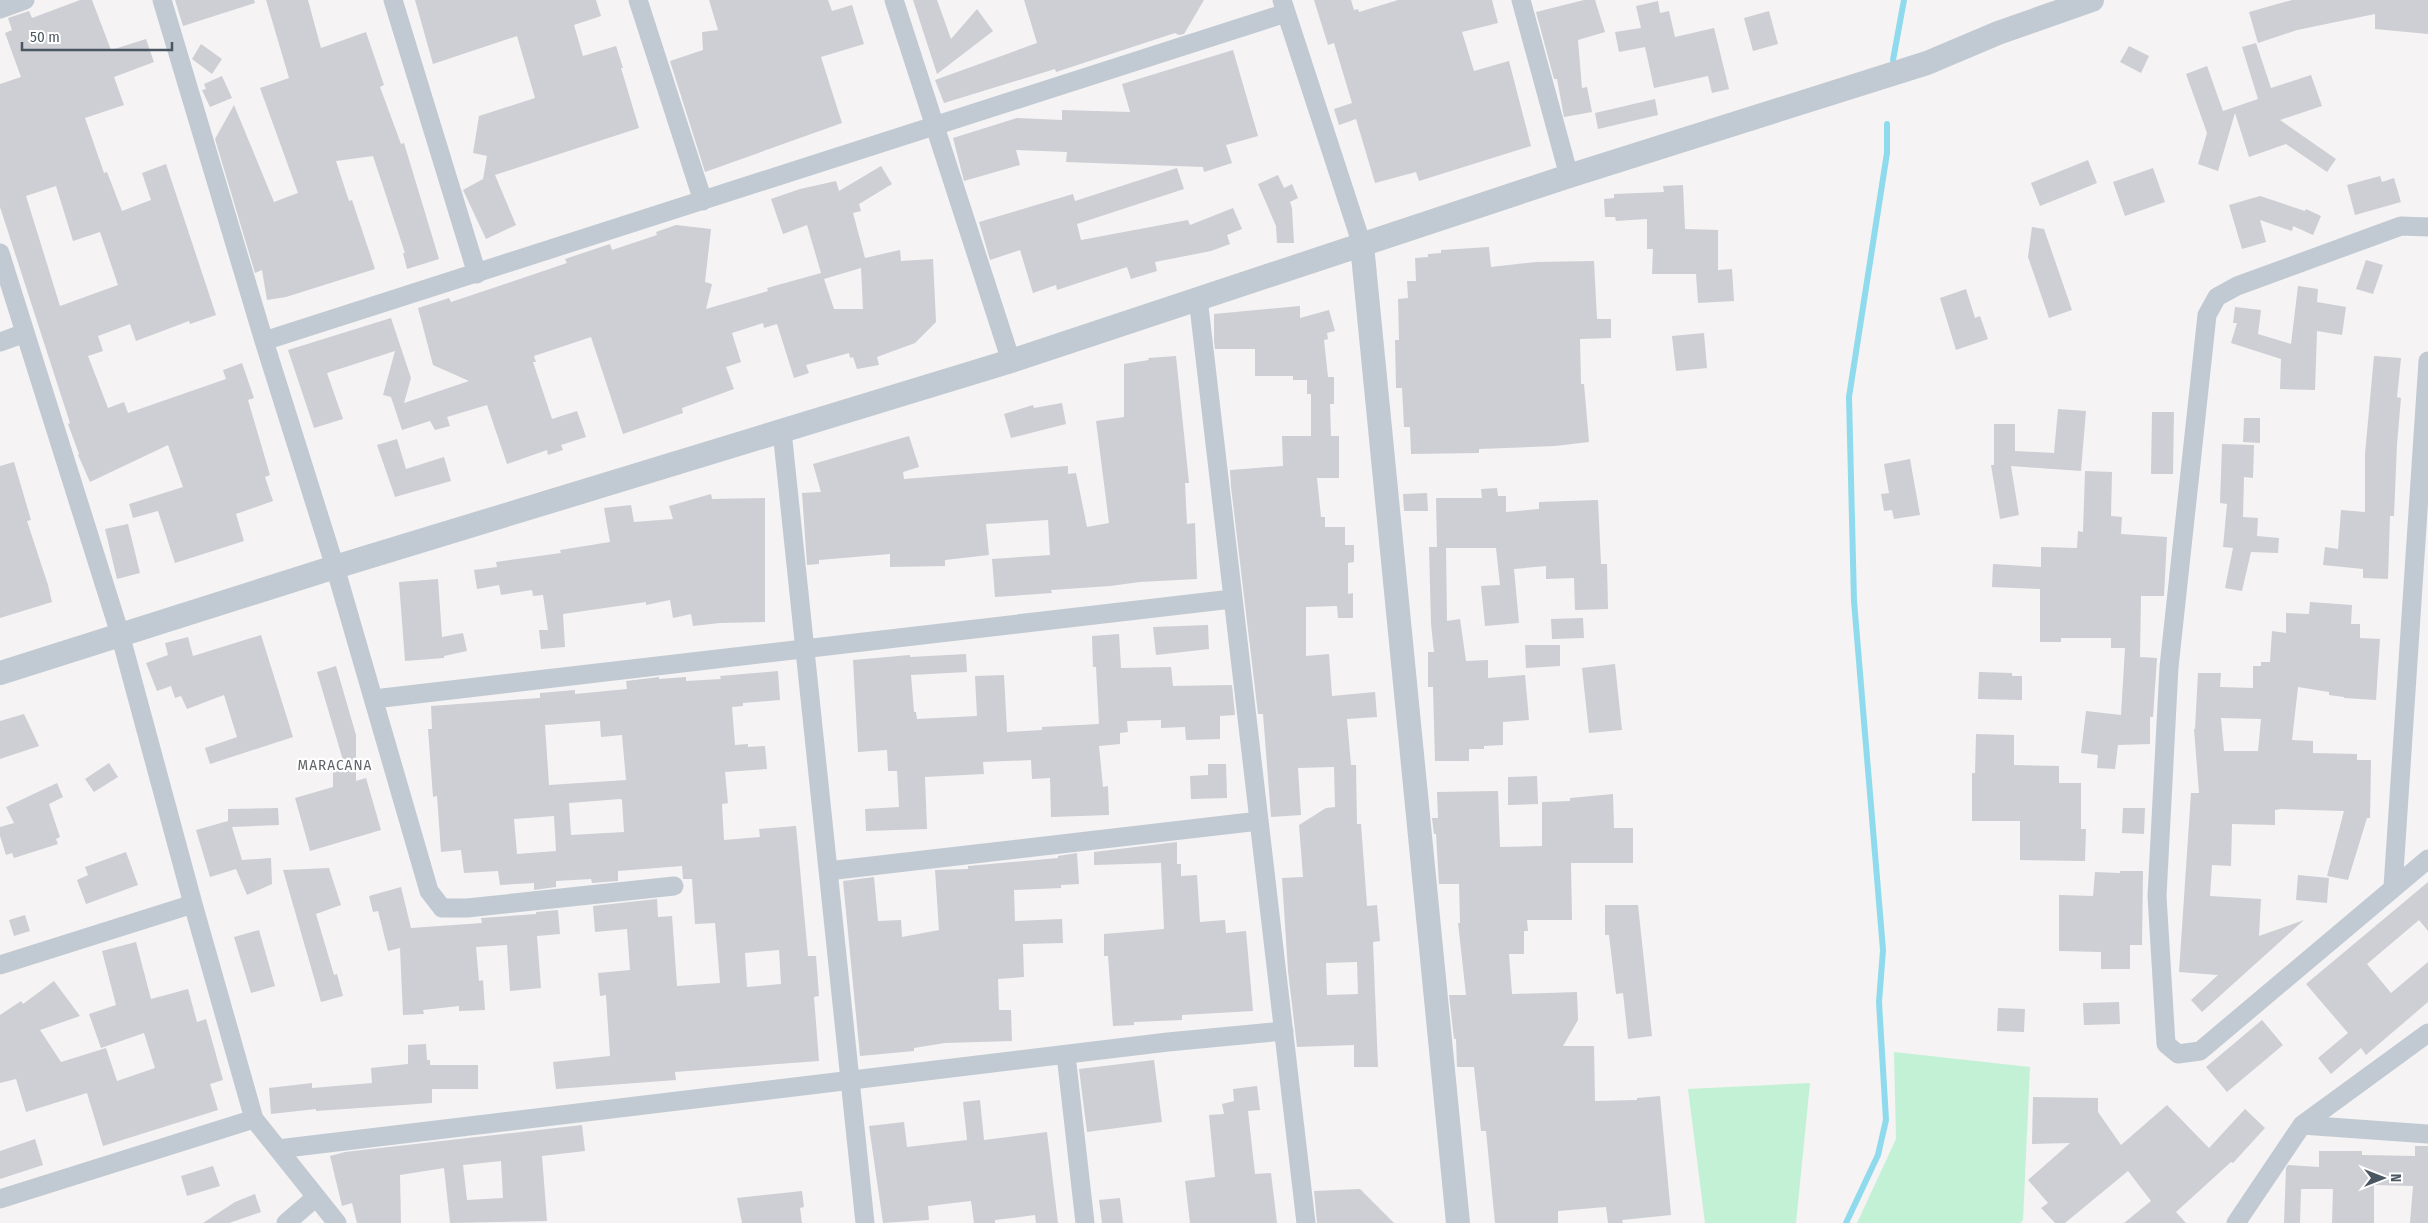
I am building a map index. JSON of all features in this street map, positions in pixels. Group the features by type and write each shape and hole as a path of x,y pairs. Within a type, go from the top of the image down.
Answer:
{"street":[{"path":"0,9 25,0"},
{"path":"162,0 264,341 335,567 429,891 442,908 467,908 674,886"},
{"path":"393,0 476,274"},
{"path":"638,0 703,200"},
{"path":"894,0 1011,361"},
{"path":"1521,0 1569,176"},
{"path":"0,673 335,567 1011,361 1569,176 1927,63 1998,33 2092,0"},
{"path":"264,341 934,126 1284,6 1362,245 1458,1223"},
{"path":"2428,227 2401,226 2237,286 2217,296 2207,315 2166,705 2157,896 2166,1044 2178,1054 2200,1051 2428,859"},
{"path":"0,253 120,634 192,904 254,1119 315,1198 337,1223"},
{"path":"1198,298 1306,1223"},
{"path":"0,342 25,333"},
{"path":"2393,887 2428,361"},
{"path":"782,431 865,1223"},
{"path":"374,699 1232,599"},
{"path":"828,871 1259,821"},
{"path":"0,966 192,904"},
{"path":"278,1149 1066,1055 1284,1031"},
{"path":"2236,1223 2302,1125 2428,1033"},
{"path":"1066,1055 1085,1223"},
{"path":"0,1198 254,1119"},
{"path":"2302,1125 2428,1134"},
{"path":"286,1223 315,1198"}],"green space":[{"path":"1894,1052 2030,1067 2023,1220 2020,1223 1857,1223 1896,1139"},
{"path":"1810,1083 1796,1223 1705,1223 1688,1089"}],"building":[{"path":"80,0 92,0 111,50 146,39 154,62 114,77 124,105 85,118 104,173 107,172 122,211 151,200 142,173 166,164 216,315 190,324 189,321 136,341 130,324 98,336 103,351 88,356 108,408 124,402 128,413 226,379 223,370 242,363 254,398 248,400 270,475 265,477 273,501 236,514 244,541 175,563 158,511 133,518 129,504 183,487 168,445 90,482 78,455 68,424 70,423 0,207 0,84 21,77 5,33 12,30 8,18 29,11 32,18","holes":["56,186 73,241 100,232 118,285 60,306 26,196"]},
{"path":"175,0 254,0 255,3 183,26"},
{"path":"266,0 308,0 321,48 366,32 384,85 380,87 401,144 404,143 439,259 407,269 403,253 405,253 373,156 336,161 349,201 352,200 375,269 286,297 267,300 262,270 255,273 215,139 234,105 274,202 298,193 260,88 289,78"},
{"path":"415,0 596,0 601,16 574,25 583,56 616,46 639,128 495,175 516,225 486,239 463,190 483,179 487,156 473,153 479,116 535,98 517,36 433,64"},
{"path":"709,0 828,0 832,11 852,5 864,44 821,57 842,123 705,172 670,61 703,50 702,32 718,30"},
{"path":"913,0 937,0 951,39 977,9 993,31 937,74"},
{"path":"1024,0 1204,0 1184,34 1179,35 1175,33 1056,72 1055,69 944,103 935,80 1037,43"},
{"path":"1314,0 1351,0 1354,10 1358,9 1359,12 1398,0 1492,0 1498,23 1462,32 1474,71 1509,61 1531,146 1419,181 1416,172 1375,183 1356,119 1339,125 1334,109 1352,103 1334,43 1328,45"},
{"path":"1584,0 1595,0 1605,32 1578,40 1582,88 1587,87 1592,112 1564,117 1557,79 1554,79 1536,12"},
{"path":"2292,0 2428,0 2428,34 2375,29 2375,14 2297,30 2258,43 2249,12"},
{"path":"1658,1 1660,13 1669,11 1675,37 1714,28 1729,89 1712,93 1708,76 1654,88 1645,47 1619,52 1615,32 1641,28 1636,6"},
{"path":"1769,11 1778,44 1753,51 1744,18"},
{"path":"2256,43 2271,88 2311,75 2322,106 2280,120 2336,159 2327,172 2286,144 2249,157 2235,113 2218,171 2198,164 2207,133 2186,74 2207,66 2223,111 2258,99 2242,47"},
{"path":"201,44 222,59 212,74 192,59"},
{"path":"2129,46 2149,56 2141,73 2120,62"},
{"path":"1233,50 1258,136 1226,145 1232,163 1204,172 1203,167 1066,162 1067,152 1016,150 1020,165 964,181 953,138 1017,118 1062,120 1062,110 1130,112 1122,84"},
{"path":"222,76 232,98 210,107 202,90 206,89 204,84"},
{"path":"1655,99 1658,115 1598,129 1595,113"},
{"path":"2088,160 2097,183 2040,206 2031,183"},
{"path":"881,166 892,184 859,204 861,211 853,213 865,258 900,250 901,261 933,259 936,322 915,343 877,357 879,365 857,369 853,357 850,358 849,353 806,365 809,373 794,378 777,324 764,328 763,323 732,333 741,362 726,367 734,389 682,408 683,413 623,434 591,337 534,356 536,362 533,362 552,419 577,411 586,437 561,445 563,450 548,455 547,450 507,464 487,405 447,417 450,426 435,430 430,421 402,430 391,397 383,395 395,351 327,373 343,419 314,428 288,350 391,318 411,378 404,403 469,381 433,365 418,308 449,298 451,302 567,263 565,259 610,244 612,250 657,235 656,232 676,225 711,229 705,282 712,284 706,309 768,291 767,288 821,273 807,225 783,234 771,199 800,189 836,181 839,191","holes":["861,268 863,309 834,309 824,279"]},
{"path":"1177,168 1184,189 1077,224 1081,240 1188,220 1190,225 1233,208 1242,229 1227,235 1230,244 1211,251 1155,262 1157,271 1131,279 1127,267 1057,290 1056,285 1033,293 1020,250 990,260 979,222 1073,194 1075,201"},
{"path":"2153,168 2165,202 2125,216 2113,182"},
{"path":"1278,175 1284,188 1292,184 1298,198 1290,202 1294,243 1277,243 1276,226 1258,184"},
{"path":"2380,176 2382,182 2394,178 2401,202 2355,215 2347,185"},
{"path":"1683,185 1685,229 1718,230 1718,270 1732,269 1734,301 1698,303 1696,274 1652,274 1653,249 1647,249 1647,219 1616,221 1615,217 1605,217 1604,199 1614,198 1614,194 1664,192 1663,186"},
{"path":"2260,196 2305,211 2306,209 2321,216 2313,235 2293,226 2292,231 2260,220 2266,242 2242,249 2229,205"},
{"path":"2032,227 2044,229 2072,310 2049,318 2028,257"},
{"path":"1489,247 1491,267 1536,262 1594,261 1597,319 1611,319 1611,338 1580,339 1581,384 1584,384 1589,442 1555,446 1479,449 1479,453 1411,454 1410,427 1404,427 1402,388 1396,388 1395,340 1399,340 1398,299 1408,298 1407,281 1416,281 1415,258 1441,253 1441,250"},
{"path":"2366,260 2383,265 2373,294 2356,289"},
{"path":"2298,286 2318,289 2317,302 2346,307 2342,335 2317,331 2315,390 2280,389 2281,359 2231,343 2237,323 2233,323 2235,307 2261,310 2258,334 2291,344"},
{"path":"1966,289 1975,318 1980,316 1988,339 1956,350 1940,298"},
{"path":"1300,306 1300,318 1329,310 1335,331 1327,333 1328,339 1324,340 1328,377 1334,377 1334,404 1330,404 1331,436 1339,436 1339,478 1317,478 1321,517 1325,517 1325,527 1345,527 1345,545 1354,545 1354,562 1348,563 1348,594 1353,593 1353,618 1338,618 1337,606 1306,607 1306,656 1329,654 1332,696 1375,692 1377,717 1347,719 1351,765 1356,765 1357,824 1361,824 1367,906 1377,905 1380,941 1373,942 1378,1067 1354,1067 1354,1045 1297,1047 1288,971 1282,878 1303,877 1299,825 1326,808 1335,807 1334,767 1298,768 1301,815 1271,817 1263,714 1258,714 1231,487 1230,470 1283,466 1282,436 1311,436 1311,394 1307,394 1307,380 1293,380 1293,376 1255,376 1255,349 1215,349 1214,314","holes":["1357,962 1358,994 1327,995 1326,963"]},
{"path":"1704,333 1707,368 1676,371 1672,336"},
{"path":"1176,356 1189,483 1185,483 1187,524 1195,523 1197,579 1140,582 1051,590 1052,593 995,597 992,559 1050,555 1048,520 986,524 989,555 945,560 945,566 890,567 890,554 819,560 819,564 807,565 802,493 821,492 813,464 909,436 919,467 903,472 904,479 1068,466 1068,474 1076,473 1087,527 1109,523 1096,421 1124,417 1124,364 1149,360 1148,358"},
{"path":"2374,356 2401,358 2397,397 2401,398 2394,516 2390,516 2388,579 2363,578 2363,569 2323,565 2325,547 2338,549 2341,510 2365,512 2365,454"},
{"path":"1062,403 1066,424 1011,438 1004,414 1033,405 1034,408"},
{"path":"2058,409 2086,411 2081,471 2011,466 2019,515 2000,519 1991,465 1994,465 1994,424 2015,424 2015,451 2054,453"},
{"path":"2152,412 2174,412 2173,474 2151,474"},
{"path":"2244,418 2260,418 2260,443 2243,442"},
{"path":"397,439 406,469 444,457 451,481 395,497 377,445"},
{"path":"2222,444 2254,445 2253,478 2244,477 2243,517 2258,518 2257,536 2279,538 2278,553 2251,552 2242,591 2225,588 2233,548 2223,547 2227,504 2220,503"},
{"path":"1910,459 1920,515 1894,519 1892,510 1884,511 1881,494 1889,493 1884,464"},
{"path":"14,462 31,520 27,521 52,602 0,618 0,466"},
{"path":"2085,471 2112,472 2111,516 2122,517 2121,534 2167,537 2164,596 2141,596 2140,657 2157,658 2153,717 2150,717 2150,744 2118,745 2115,769 2097,768 2098,755 2081,753 2086,711 2121,715 2125,648 2111,648 2111,638 2061,638 2061,642 2040,642 2040,589 1992,587 1993,564 2041,567 2041,547 2077,548 2078,531 2083,532"},
{"path":"1497,488 1498,496 1506,496 1506,512 1539,509 1539,502 1598,500 1601,564 1607,564 1608,609 1575,610 1574,578 1546,579 1546,566 1514,569 1519,623 1485,626 1481,586 1500,585 1496,548 1446,548 1447,621 1460,619 1466,661 1488,660 1488,678 1525,675 1529,720 1503,722 1503,745 1484,746 1484,749 1469,749 1469,761 1435,761 1433,687 1428,687 1428,652 1434,652 1431,624 1429,547 1437,547 1436,498 1482,498 1481,489"},
{"path":"1427,493 1428,511 1404,511 1403,494"},
{"path":"711,494 712,499 765,498 765,622 693,626 691,614 673,618 670,600 646,605 646,602 563,614 565,647 541,649 539,630 548,630 543,595 533,596 532,590 501,595 499,585 477,589 474,570 497,567 496,562 561,553 560,550 610,542 604,508 631,505 634,522 673,519 669,506"},
{"path":"128,524 140,573 117,579 105,529"},
{"path":"438,579 442,637 463,633 467,651 444,656 444,658 405,661 399,582"},
{"path":"2310,602 2352,605 2351,624 2360,624 2360,638 2380,639 2376,700 2344,698 2329,695 2329,692 2298,687 2292,740 2313,741 2313,753 2357,754 2357,760 2371,760 2370,818 2367,818 2348,880 2327,876 2344,811 2281,809 2275,810 2275,825 2232,824 2231,866 2212,865 2210,896 2261,899 2259,936 2304,920 2202,1012 2191,1000 2218,975 2179,972 2191,793 2199,793 2194,729 2198,673 2221,673 2220,687 2253,688 2253,666 2261,666 2261,662 2270,662 2272,631 2286,633 2286,613 2309,614","holes":["2221,718 2261,719 2258,751 2224,751"]},
{"path":"1583,618 1584,638 1552,639 1551,619"},
{"path":"1208,625 1209,649 1156,655 1153,627"},
{"path":"1119,634 1121,668 1171,667 1173,686 1232,685 1235,715 1220,716 1220,739 1186,740 1185,727 1161,728 1161,720 1127,721 1128,732 1120,733 1120,744 1099,746 1103,787 1108,786 1109,815 1051,817 1050,778 1032,779 1031,760 983,762 984,774 925,777 927,829 866,831 865,809 899,807 897,771 888,771 887,750 858,752 853,660 910,655 910,657 966,654 967,672 911,675 914,712 916,712 917,719 977,716 975,676 1004,675 1007,732 1042,730 1042,727 1099,724 1096,667 1093,667 1092,636"},
{"path":"261,635 293,737 210,764 205,748 237,737 224,695 187,709 181,696 175,698 171,686 157,691 146,663 168,655 165,643 188,637 193,656"},
{"path":"1525,645 1560,645 1560,666 1526,668"},
{"path":"1615,664 1622,730 1589,733 1582,668"},
{"path":"336,666 356,735 356,781 366,778 381,830 310,851 295,798 333,787 333,770 345,767 317,672"},
{"path":"778,671 780,700 743,703 743,706 732,707 735,745 748,744 748,747 765,746 767,769 725,772 728,803 722,804 724,840 760,837 759,829 796,826 808,956 816,956 819,996 814,997 819,1061 675,1072 676,1080 556,1089 553,1062 610,1056 606,995 600,996 598,973 630,970 627,929 595,932 593,906 657,899 658,917 672,916 677,986 720,983 715,923 695,924 692,879 683,879 682,866 618,871 618,881 592,883 591,879 556,881 556,887 534,890 534,883 500,885 498,871 464,873 461,850 441,852 437,796 433,797 428,729 432,729 431,706 540,698 540,693 575,690 575,694 627,689 626,681 659,677 659,679 686,677 686,681 721,679 720,676","holes":["600,721 601,737 622,735 626,780 549,785 545,725","622,800 624,832 571,835 569,803","554,816 556,851 517,854 514,819","779,950 781,984 747,987 745,953"]},
{"path":"1979,672 2012,673 2012,676 2022,676 2022,700 1978,699"},
{"path":"24,714 39,746 0,759 0,721"},
{"path":"1976,734 2014,735 2014,765 2059,766 2059,783 2081,783 2081,829 2086,829 2085,861 2020,860 2020,821 1972,821 1972,773 1975,773"},
{"path":"109,763 118,777 94,792 85,779"},
{"path":"1208,764 1226,764 1227,798 1191,799 1190,776 1208,775"},
{"path":"1537,776 1538,804 1508,805 1508,777"},
{"path":"57,783 63,797 49,804 60,837 56,839 58,844 14,858 12,853 6,855 0,836 0,827 14,823 6,807"},
{"path":"1498,791 1500,847 1542,846 1542,802 1570,801 1570,798 1613,794 1614,828 1633,828 1633,863 1571,863 1572,920 1527,920 1528,931 1524,931 1524,954 1509,954 1512,994 1577,992 1578,1020 1563,1046 1594,1046 1595,1101 1637,1100 1637,1098 1660,1096 1671,1215 1622,1220 1623,1223 1608,1223 1606,1207 1558,1211 1558,1223 1495,1223 1486,1131 1481,1131 1474,1067 1457,1067 1456,1039 1454,1039 1449,995 1466,995 1458,923 1460,923 1459,884 1439,884 1436,834 1434,834 1432,818 1438,818 1437,792"},
{"path":"278,808 279,825 232,827 242,860 271,858 272,884 247,895 236,869 210,877 196,830 228,821 228,809"},
{"path":"2123,808 2145,808 2144,834 2122,833"},
{"path":"1177,842 1177,864 1181,864 1181,876 1197,875 1200,922 1225,920 1226,933 1246,931 1253,1011 1182,1015 1182,1020 1134,1022 1134,1025 1113,1026 1108,956 1104,956 1104,934 1164,929 1161,863 1094,865 1094,852"},
{"path":"126,852 138,885 86,904 77,880 88,875 85,867"},
{"path":"1077,853 1079,884 1061,885 1061,888 1014,890 1015,921 1062,919 1063,943 1023,944 1024,977 998,979 999,1010 1011,1010 1012,1041 945,1043 914,1048 914,1051 860,1056 843,881 874,877 878,921 901,920 902,937 939,930 935,870 968,869 968,866 1058,858 1058,856"},
{"path":"329,868 341,905 316,914 334,975 337,974 343,996 321,1002 283,870"},
{"path":"2120,871 2143,871 2142,945 2130,945 2130,969 2101,969 2101,952 2059,951 2059,895 2093,896 2095,872 2120,873"},
{"path":"2298,875 2329,878 2327,903 2296,900"},
{"path":"2428,882 2428,931 2419,920 2367,964 2391,993 2428,962 2428,1002 2366,1055 2361,1048 2331,1074 2318,1058 2348,1033 2306,984"},
{"path":"401,887 411,928 482,923 481,918 536,914 536,912 558,910 560,934 537,936 541,988 510,991 507,945 476,947 479,981 483,980 485,1010 459,1011 459,1006 423,1010 424,1014 403,1015 400,948 388,951 378,911 373,912 369,896"},
{"path":"1605,905 1638,905 1652,1036 1628,1039 1623,993 1616,994 1609,935 1605,935"},
{"path":"25,915 30,931 14,936 9,920"},
{"path":"259,930 275,986 251,993 234,937"},
{"path":"136,942 151,999 188,989 197,1022 206,1019 223,1080 210,1084 218,1110 103,1146 87,1093 26,1112 16,1079 0,1083 0,1015 21,1001 23,1004 54,981 80,1016 40,1030 61,1062 106,1048 117,1081 155,1068 144,1033 101,1048 89,1014 116,1005 102,951"},
{"path":"2119,1002 2120,1024 2084,1025 2083,1003"},
{"path":"1998,1008 2025,1009 2024,1032 1997,1031"},
{"path":"2262,1020 2283,1045 2227,1092 2206,1067"},
{"path":"426,1044 427,1060 430,1060 430,1065 478,1065 478,1089 432,1089 432,1103 316,1111 316,1109 271,1114 269,1088 312,1083 312,1088 372,1083 371,1068 408,1064 408,1045"},
{"path":"1154,1060 1162,1122 1087,1132 1079,1069"},
{"path":"1257,1086 1260,1110 1248,1111 1255,1174 1271,1173 1277,1223 1190,1223 1185,1181 1215,1177 1209,1115 1224,1114 1222,1104 1234,1101 1233,1089"},
{"path":"2033,1097 2098,1098 2098,1112 2121,1145 2167,1105 2209,1148 2245,1109 2265,1128 2233,1163 2231,1162 2176,1212 2186,1223 2124,1223 2151,1201 2128,1171 2065,1223 2055,1223 2041,1208 2048,1203 2028,1180 2070,1143 2032,1144"},
{"path":"980,1100 984,1140 1047,1132 1058,1223 1036,1223 1035,1215 995,1220 995,1223 974,1223 971,1201 928,1206 929,1220 883,1223 869,1126 904,1122 907,1147 967,1140 963,1102"},
{"path":"582,1125 585,1151 542,1156 547,1221 450,1223 444,1168 400,1175 401,1223 357,1223 352,1203 342,1206 330,1156 345,1152","holes":["501,1161 503,1198 467,1200 463,1165"]},
{"path":"35,1139 43,1165 0,1179 0,1151"},
{"path":"2415,1146 2428,1146 2428,1223 2410,1223 2413,1186 2374,1185 2374,1223 2332,1223 2333,1189 2301,1189 2300,1223 2284,1223 2286,1168 2288,1165 2319,1167 2319,1151 2362,1151 2362,1155 2415,1156"},
{"path":"213,1166 220,1186 187,1196 181,1176"},
{"path":"1360,1189 1394,1223 1317,1223 1314,1191"},
{"path":"802,1191 804,1207 800,1208 802,1223 742,1223 737,1198"},
{"path":"255,1194 261,1212 229,1223 203,1223 235,1202"},
{"path":"1120,1198 1123,1223 1102,1223 1099,1200"}],"waterway":[{"path":"1893,60 1904,0"},
{"path":"1846,1223 1878,1155 1886,1120 1879,1002 1883,950 1854,601 1849,397 1887,153 1887,124"}],"district":[{"name":"MARACANA","path":"335,765"}]}
